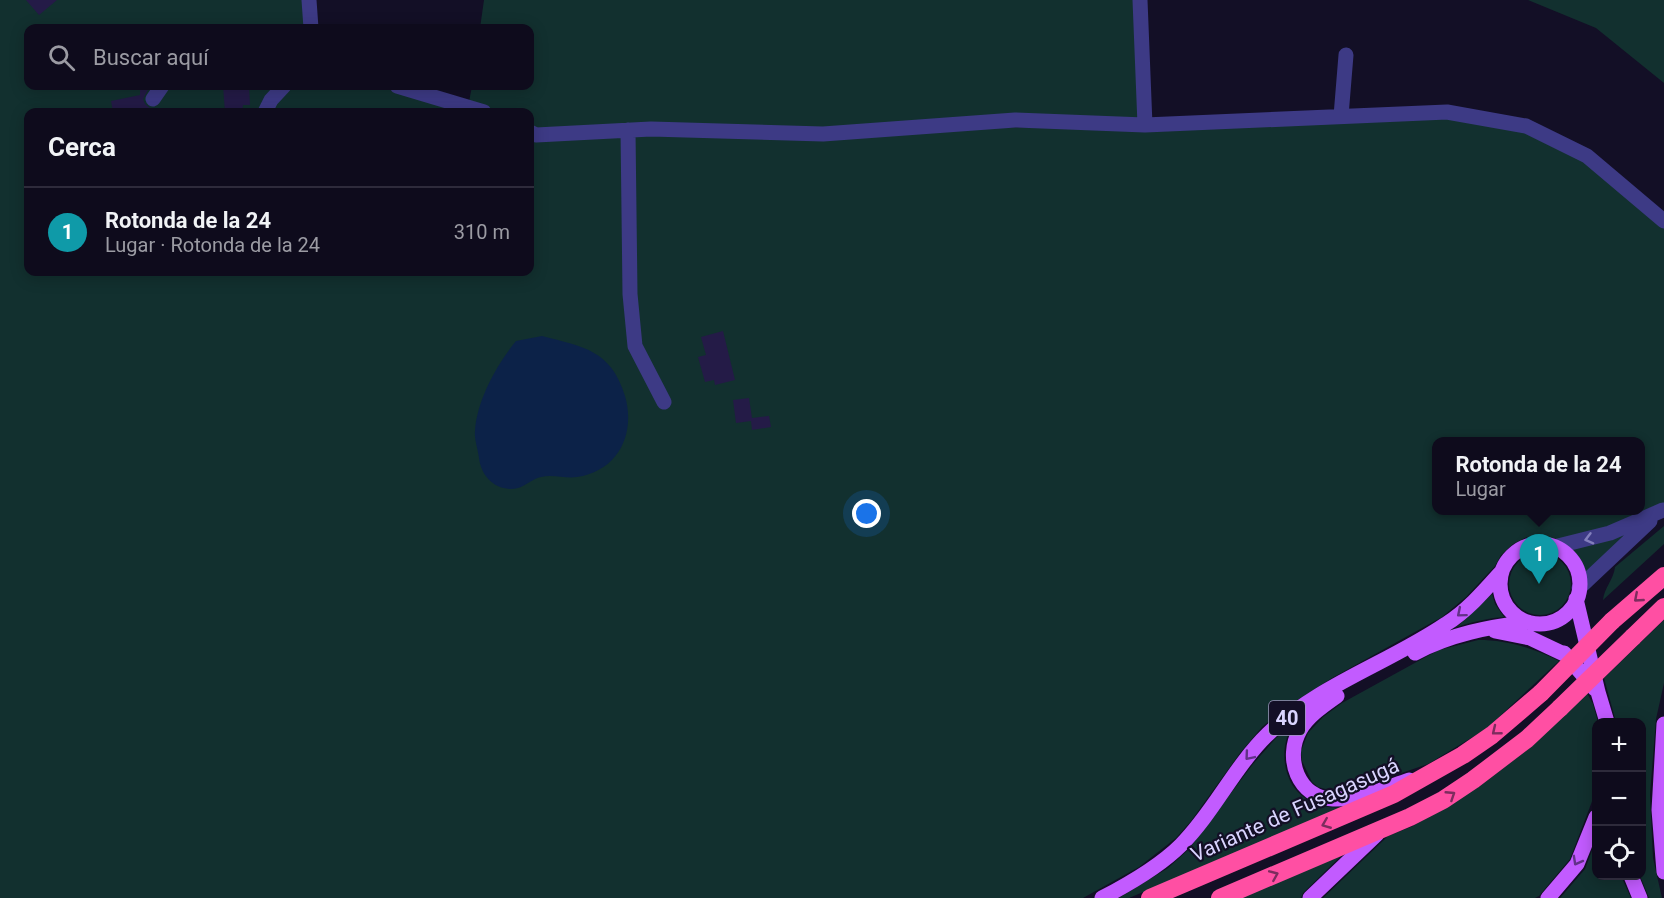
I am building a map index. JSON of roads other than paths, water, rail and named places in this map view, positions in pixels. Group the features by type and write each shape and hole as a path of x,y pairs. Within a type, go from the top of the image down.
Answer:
{"highway":[{"name":"Variante de Fusagasugá","path":"1150,898 1394,795 1432,773 1492,735 1540,693 1612,621 1664,576"},
{"path":"1220,898 1383,829 1443,800 1527,739 1664,607"}],"main road":[{"name":"40","path":"1102,898 1143,875 1181,845 1246,758 1268,733 1292,714 1336,686 1446,624 1470,605 1502,571 1510,558 1523,548 1541,544 1554,547"},
{"path":"1554,547 1566,555 1579,578 1578,594 1606,718"},
{"path":"1502,571 1500,586 1504,602 1512,613 1533,623 1566,655 1598,692"},
{"name":"40","path":"1432,773 1357,796 1331,799 1315,795 1305,788 1293,763 1295,740 1308,718 1337,696 1436,642 1477,631 1553,621 1570,610 1578,594"},
{"path":"1477,631 1503,632 1522,636 1566,655"},
{"path":"1664,724 1659,810 1664,872"},
{"path":"1548,898 1577,864 1592,826"},
{"path":"1310,898 1383,829"},
{"path":"1633,880 1640,898"}],"street":[{"path":"309,0 311,24"},
{"path":"1140,0 1145,125"},
{"path":"1341,116 1346,55"},
{"path":"153,99 159,90"},
{"path":"267,108 280,90"},
{"path":"410,90 471,108"},
{"path":"534,134 651,129 823,134 1015,120 1145,125 1447,112 1526,126 1587,156 1664,221"},
{"path":"628,130 630,294 635,346 664,402"},
{"path":"1554,547 1610,533 1663,510"},
{"path":"1578,594 1663,510"}],"water":[{"path":"542,336 594,353 612,369 625,396 628,410 625,437 613,459 591,473 577,477 541,477 512,489 499,487 489,480 480,464 475,431 480,407 489,383 516,341"}],"place":[{"name":"Rotonda de la 24","path":"1539,584"}]}
